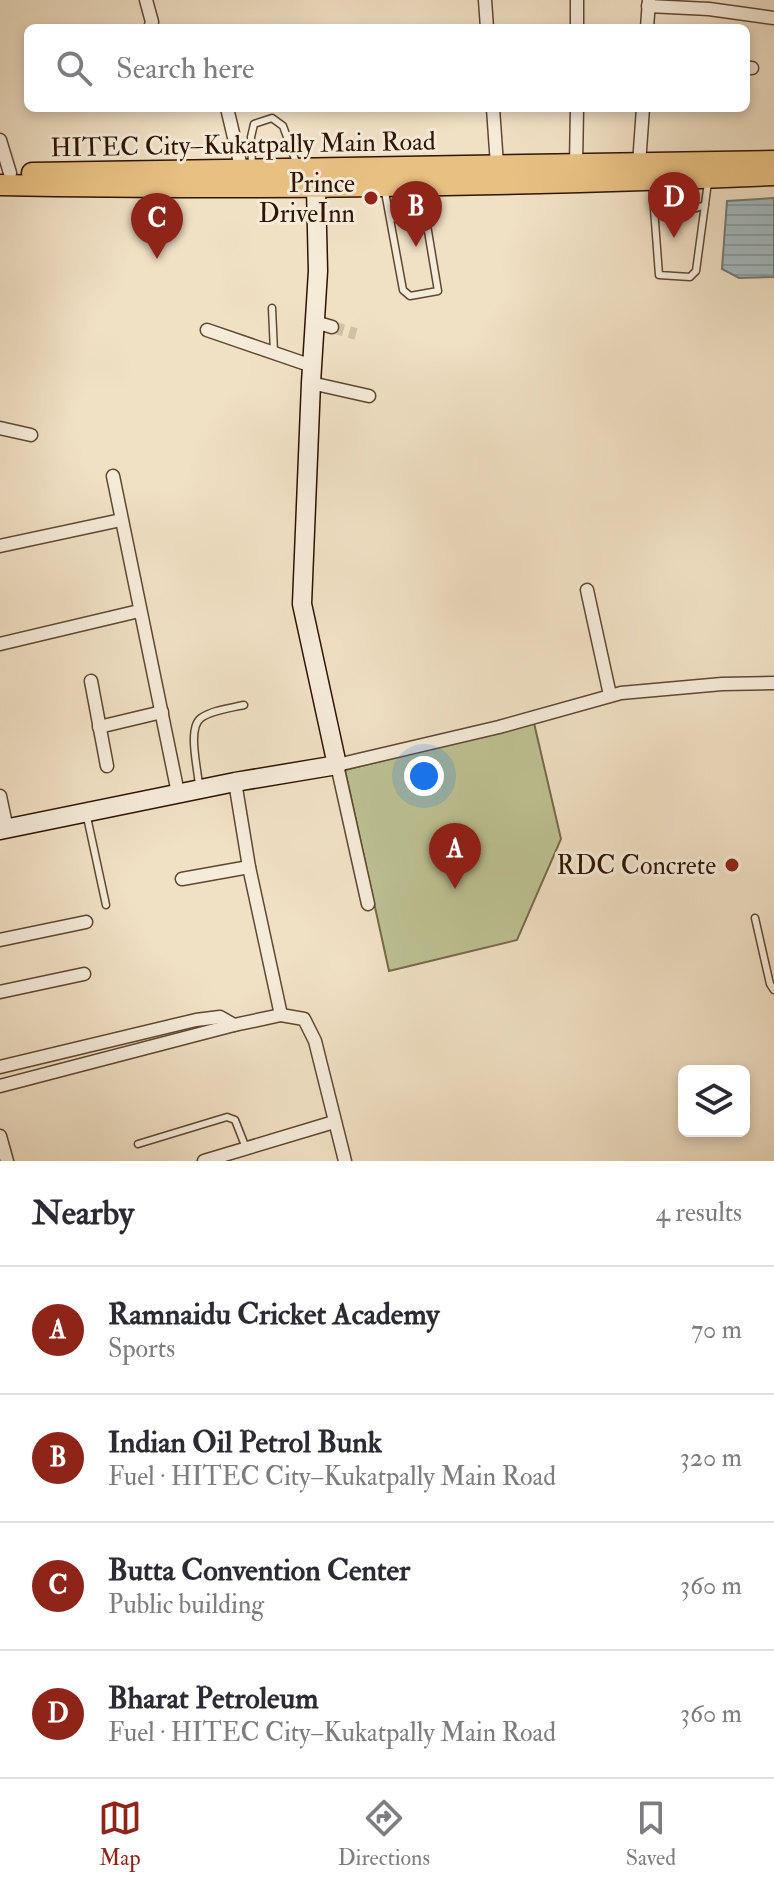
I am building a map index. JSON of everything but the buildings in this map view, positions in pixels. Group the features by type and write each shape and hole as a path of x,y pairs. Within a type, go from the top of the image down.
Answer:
{"main road":[{"name":"HITEC City–Kukatpally Main Road","path":"3,177 576,165 648,180 774,161"},
{"name":"HITEC City–Kukatpally Main Road","path":"3,177 316,188 774,175"}],"street":[{"path":"146,0 151,24"},
{"path":"485,0 487,24"},
{"path":"577,0 577,24"},
{"path":"647,24 649,3 774,18"},
{"path":"228,112 247,171"},
{"path":"493,112 497,165"},
{"path":"576,165 577,112"},
{"path":"643,112 648,180"},
{"path":"0,140 3,177"},
{"path":"316,188 323,324 311,374 302,604 368,904"},
{"path":"207,330 274,353 311,374 369,396"},
{"path":"0,428 31,435"},
{"path":"113,476 178,793"},
{"path":"0,546 121,520"},
{"path":"587,590 610,695"},
{"path":"0,644 139,611"},
{"path":"91,681 107,766"},
{"path":"0,796 4,830 178,793 337,765 499,727 610,695 722,684 774,683"},
{"path":"99,727 162,712"},
{"path":"235,782 249,867 281,1015"},
{"path":"182,879 249,867"},
{"path":"0,940 86,922"},
{"path":"0,992 84,974"},
{"path":"0,1086 234,1025 281,1015 304,1019 315,1041 345,1161"},
{"path":"0,1067 196,1020 220,1017 234,1025"},
{"path":"204,1161 334,1122"},
{"path":"0,1136 7,1161"}],"lane":[{"path":"247,171 254,124 272,118 283,126 299,170"},
{"path":"648,180 660,276 694,276 708,178"},
{"path":"648,180 660,207 671,211 691,210 705,205"},
{"path":"384,187 403,290 410,296 436,293 438,287 421,186"},
{"path":"389,214 396,220 405,221 420,216 425,209"},
{"path":"272,308 274,353"},
{"path":"199,789 193,730 197,721 203,716 244,705"},
{"path":"86,813 106,905"},
{"path":"755,918 774,990"},
{"path":"138,1144 227,1117 235,1120 246,1148"}],"green space":[{"path":"534,723 561,839 517,940 389,971 345,770"}],"water":[{"path":"774,198 774,277 739,278 722,269 727,201"}],"tunnel":[{"path":"332,327 356,334"}],"place":[{"name":"Prince DriveInn","path":"371,198"},
{"name":"Bharat Petroleum","path":"674,238"},
{"name":"Indian Oil Petrol Bunk","path":"416,247"},
{"name":"Butta Convention Center","path":"157,259"},
{"name":"RDC Concrete","path":"732,865"},
{"name":"Ramnaidu Cricket Academy","path":"455,889"}]}
